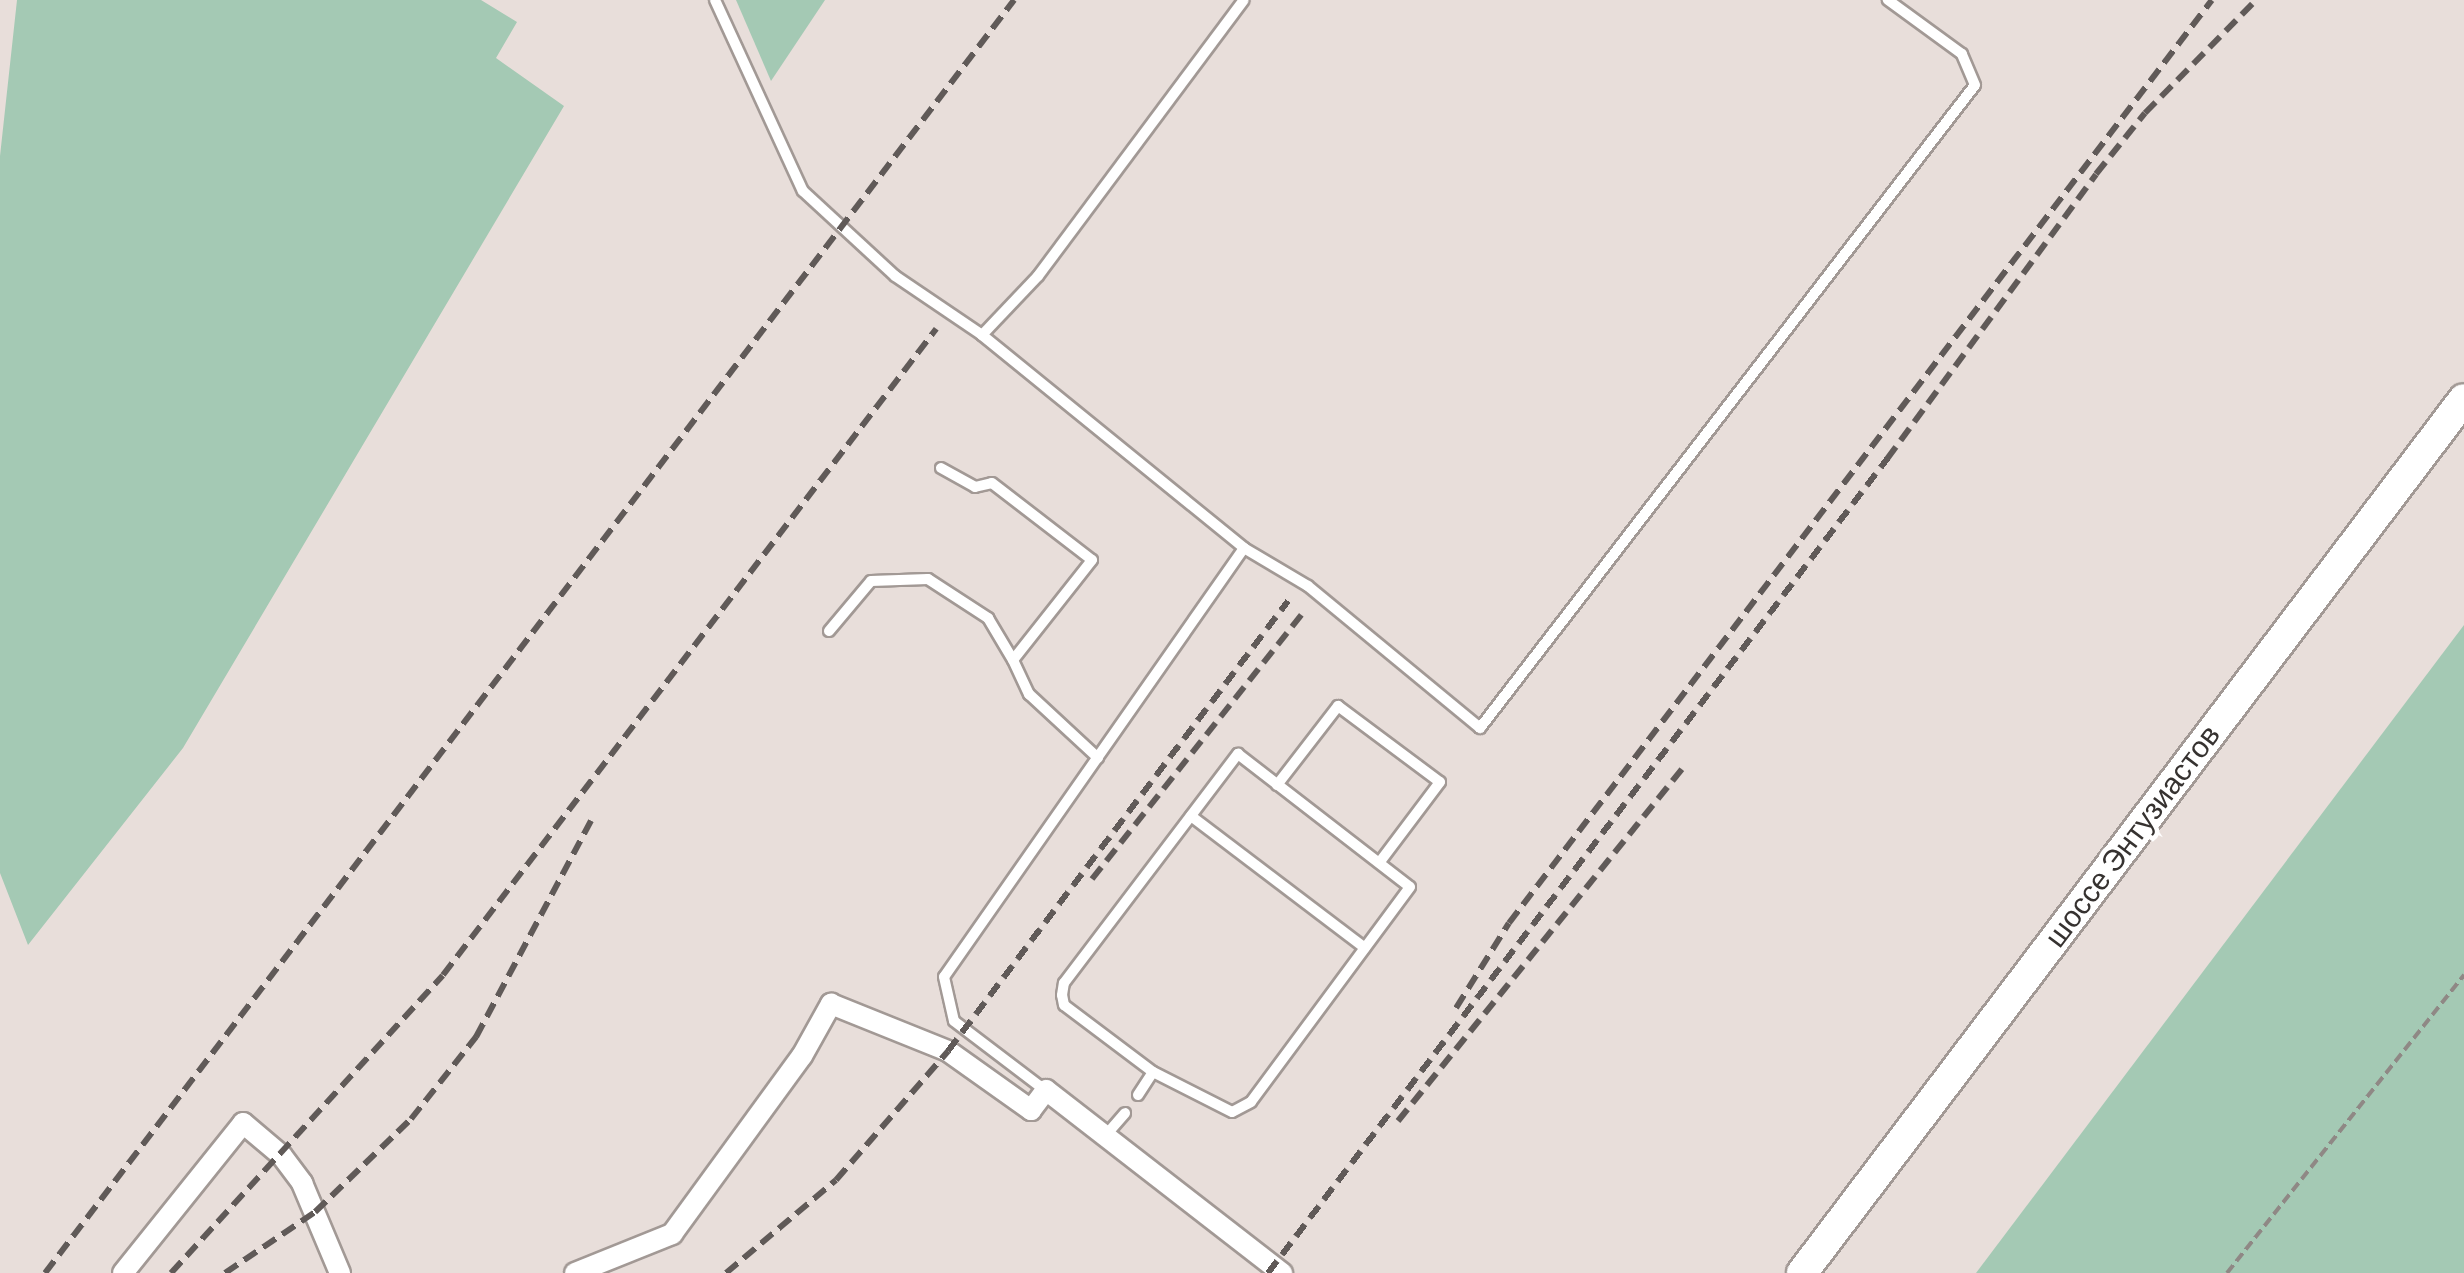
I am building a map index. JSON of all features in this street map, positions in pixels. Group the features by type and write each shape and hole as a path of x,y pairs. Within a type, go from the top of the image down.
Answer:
{"main road":[{"name":"шоссе Энтузиастов","path":"1802,1273 2464,399"}],"street":[{"path":"575,1273 672,1234 802,1056 831,1004 948,1051 1032,1110 1046,1090 1282,1273"},
{"path":"122,1273 243,1123 282,1156 302,1184 340,1273"}],"lane":[{"path":"716,0 803,190 896,276 982,335 1244,548 1308,586 1480,728 1975,85 1962,54 1888,0"},
{"path":"982,335 1038,276 1244,0"},
{"path":"942,468 976,487 992,483 1092,560 1013,660"},
{"path":"1046,1090 954,1021 944,977 1244,548"},
{"path":"829,631 871,581 928,580 988,618 1029,694 1098,758"},
{"path":"1277,785 1338,706 1440,782 1379,863"},
{"path":"1238,754 1277,785 1410,888 1244,1109 1220,1110 1154,1072 1064,1005 1064,983 1238,754"},
{"path":"1192,816 1365,948"},
{"path":"1138,1096 1154,1072"},
{"path":"1106,1135 1125,1113"}],"path":[{"path":"2227,1273 2464,975"}],"green space":[{"path":"17,0 481,0 517,22 496,58 564,106 183,748 28,945 0,873 0,156"},
{"path":"736,0 825,0 771,81"},
{"path":"2464,625 2464,1273 1976,1273"}],"railway":[{"path":"45,1273 1014,0"},
{"path":"1456,1008 1509,923 2212,0"},
{"path":"1268,1273 1887,459 2096,174 2145,113 2256,0"},
{"path":"171,1273 443,975 936,329"},
{"path":"726,1273 836,1180 948,1051 1288,601"},
{"path":"1092,879 1304,612"},
{"path":"1398,1121 1684,767"},
{"path":"225,1273 315,1212 411,1119 476,1037 591,821"}]}
